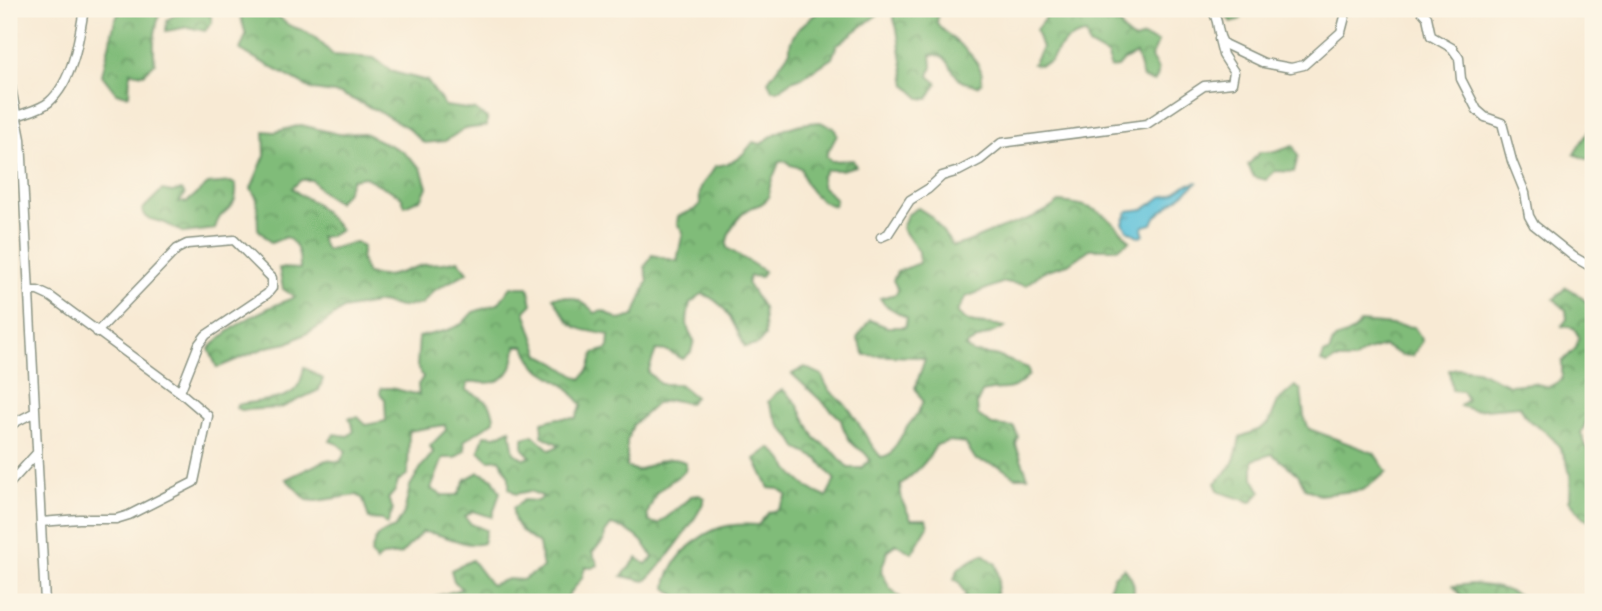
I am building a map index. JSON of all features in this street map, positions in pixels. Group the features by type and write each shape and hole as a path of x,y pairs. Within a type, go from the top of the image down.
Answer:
{"street":[{"path":"18,116 48,102 63,81 75,55 84,9"},
{"path":"881,237 893,228 909,200 928,189 942,176 980,160 1001,143 1147,124 1204,86 1232,83 1234,72 1223,55 1219,23 1211,9"},
{"path":"1219,39 1223,44 1264,63 1291,68 1304,65 1341,32 1348,9"},
{"path":"1420,9 1427,17 1431,36 1452,48 1459,58 1461,79 1477,110 1485,117 1502,123 1534,225 1574,257 1593,268"},
{"path":"9,76 18,116 45,602"},
{"path":"97,332 177,250 187,244 227,240 239,243 272,278 272,288 206,335 199,344 180,392"},
{"path":"29,291 38,291 51,297 180,392 208,416 194,482 116,519 41,523"},
{"path":"10,425 35,412"},
{"path":"9,484 37,453"}],"green space":[{"path":"110,9 166,9 160,12 157,25 155,63 144,74 130,72 129,95 116,93 102,75 119,13"},
{"path":"184,9 209,9 212,22 205,31 188,27 166,31 167,20"},
{"path":"230,9 290,9 277,14 287,24 321,42 333,55 374,58 393,72 427,81 445,106 475,110 487,118 487,126 464,129 445,141 424,143 408,128 376,110 341,94 313,90 240,50 246,35 240,14"},
{"path":"822,9 885,9 837,45 832,58 780,90 772,90 768,81 790,51 792,38"},
{"path":"887,9 976,9 938,12 937,23 973,57 978,64 982,82 977,86 961,81 946,59 931,55 932,67 929,76 937,83 928,99 920,98 906,85 897,29 892,13"},
{"path":"1046,9 1116,9 1127,35 1135,40 1143,37 1158,42 1151,58 1158,70 1154,82 1143,78 1136,54 1124,60 1118,67 1110,68 1108,56 1089,45 1086,34 1073,37 1064,43 1050,62 1033,64 1042,48 1036,30 1045,18"},
{"path":"1220,9 1244,9 1241,19 1231,22"},
{"path":"820,122 834,128 837,135 826,156 831,161 853,160 856,166 826,170 821,177 822,186 836,199 834,206 812,192 801,168 790,165 787,161 779,162 769,197 741,216 728,237 727,248 764,271 761,277 750,276 747,283 763,308 765,336 757,345 745,347 724,308 702,294 690,303 687,318 694,340 691,352 683,359 668,351 656,350 648,372 660,384 679,384 695,397 689,403 672,400 657,403 633,425 627,441 627,467 637,471 668,459 686,463 685,471 657,492 647,514 649,522 658,524 691,496 699,495 705,498 678,542 645,581 622,576 637,558 646,564 653,558 650,552 636,536 611,525 605,533 604,541 592,552 598,565 585,567 582,578 563,602 429,602 438,596 462,589 454,581 451,570 472,560 491,585 508,579 522,580 543,568 539,544 517,525 513,508 524,500 537,501 544,497 530,491 516,494 509,488 509,477 500,459 489,460 479,451 484,435 496,436 510,429 514,453 524,459 531,457 523,449 523,438 533,435 550,450 560,445 542,436 542,422 558,418 576,418 582,405 567,387 536,367 524,346 516,346 509,372 499,380 468,383 466,390 489,405 494,421 464,441 465,450 455,458 443,458 431,489 442,495 458,495 466,479 479,472 493,479 500,492 492,517 473,511 465,517 471,524 486,530 483,543 468,544 422,532 401,554 383,556 376,562 371,553 378,536 395,528 404,513 410,486 433,453 430,446 446,430 445,425 409,431 408,474 398,481 395,491 388,499 393,509 387,525 382,520 369,519 363,499 357,495 307,500 286,479 326,460 340,462 346,451 330,441 334,434 348,436 354,431 349,418 358,417 366,425 386,421 385,399 380,394 381,388 419,395 418,385 423,377 417,366 419,337 462,324 473,312 498,304 511,287 528,287 532,304 525,311 540,355 581,379 589,369 594,353 608,349 609,335 575,326 565,317 553,297 576,300 595,313 603,311 620,320 634,316 648,280 645,267 652,255 677,261 683,232 677,224 678,216 694,210 700,204 702,185 715,166 737,159 753,142 761,144 789,128"},
{"path":"1593,124 1593,162 1574,154"},
{"path":"301,125 338,134 364,133 402,151 421,168 427,187 422,198 405,206 401,196 365,177 352,179 346,193 337,202 323,193 312,180 301,180 292,188 315,203 341,230 330,236 320,237 326,250 356,242 363,246 361,259 367,274 376,276 458,260 468,272 433,291 422,304 400,307 381,302 343,309 319,327 288,343 267,347 217,368 209,349 218,340 249,318 295,297 283,289 279,268 300,269 298,251 294,243 286,237 271,243 258,229 257,199 251,188 265,155 264,131 275,132"},
{"path":"1293,146 1298,156 1294,172 1275,171 1266,180 1254,177 1248,165 1260,152 1275,152"},
{"path":"231,182 236,185 234,201 217,221 215,229 184,233 165,223 147,218 142,210 162,190 182,190 185,195 179,202 187,202 208,184"},
{"path":"1059,202 1082,205 1099,212 1115,224 1130,241 1117,249 1090,249 1068,264 1044,271 1026,285 1004,282 966,297 957,312 963,318 974,323 1005,327 974,340 965,347 974,353 995,355 1028,368 1029,375 1015,386 982,392 977,404 978,415 992,425 1014,427 1018,437 1016,445 1028,477 1015,477 999,466 976,460 965,443 949,441 936,445 920,467 900,485 902,501 911,519 926,519 928,526 912,553 896,544 888,550 881,571 890,588 905,602 684,602 666,588 667,579 676,562 697,540 725,527 758,525 769,512 778,510 787,495 779,489 769,488 755,459 770,448 801,482 826,497 835,480 818,459 798,449 780,426 768,402 776,393 783,390 796,402 815,438 835,453 848,468 861,468 870,460 850,440 841,419 792,374 805,367 822,375 828,388 850,410 881,457 890,455 918,413 923,401 915,388 925,359 865,355 857,338 870,320 887,327 905,327 907,318 885,305 880,298 896,294 898,290 893,280 897,272 919,263 919,252 902,228 907,215 918,208 932,217 953,246 1035,216"},
{"path":"1566,287 1593,307 1593,406 1581,433 1593,463 1593,522 1583,517 1569,500 1570,473 1564,455 1554,440 1529,420 1520,406 1473,410 1460,406 1467,399 1462,391 1452,390 1449,370 1477,370 1509,385 1533,383 1549,387 1562,380 1562,362 1576,348 1579,337 1574,328 1562,326 1567,319 1566,310 1554,299"},
{"path":"1360,322 1414,327 1423,341 1412,356 1401,355 1384,346 1364,352 1354,360 1335,360 1328,364 1321,362 1334,341 1353,331"},
{"path":"304,367 323,379 319,390 281,408 236,408 237,405 288,395 299,384"},
{"path":"1295,386 1301,390 1304,416 1309,429 1374,453 1387,472 1363,490 1319,495 1305,488 1298,474 1272,454 1253,460 1253,478 1261,492 1251,502 1219,492 1215,483 1233,463 1240,437 1269,423 1278,401"},
{"path":"983,554 996,564 999,579 995,602 959,602 966,596 959,582 954,579 959,568"},
{"path":"1124,568 1133,583 1132,602 1054,602 1069,594 1107,594 1114,576"},
{"path":"1472,584 1502,589 1529,602 1467,602 1453,586"}],"water":[{"path":"1198,182 1155,217 1152,224 1144,226 1144,235 1140,237 1127,230 1123,223 1128,211 1144,209 1161,197"}]}
